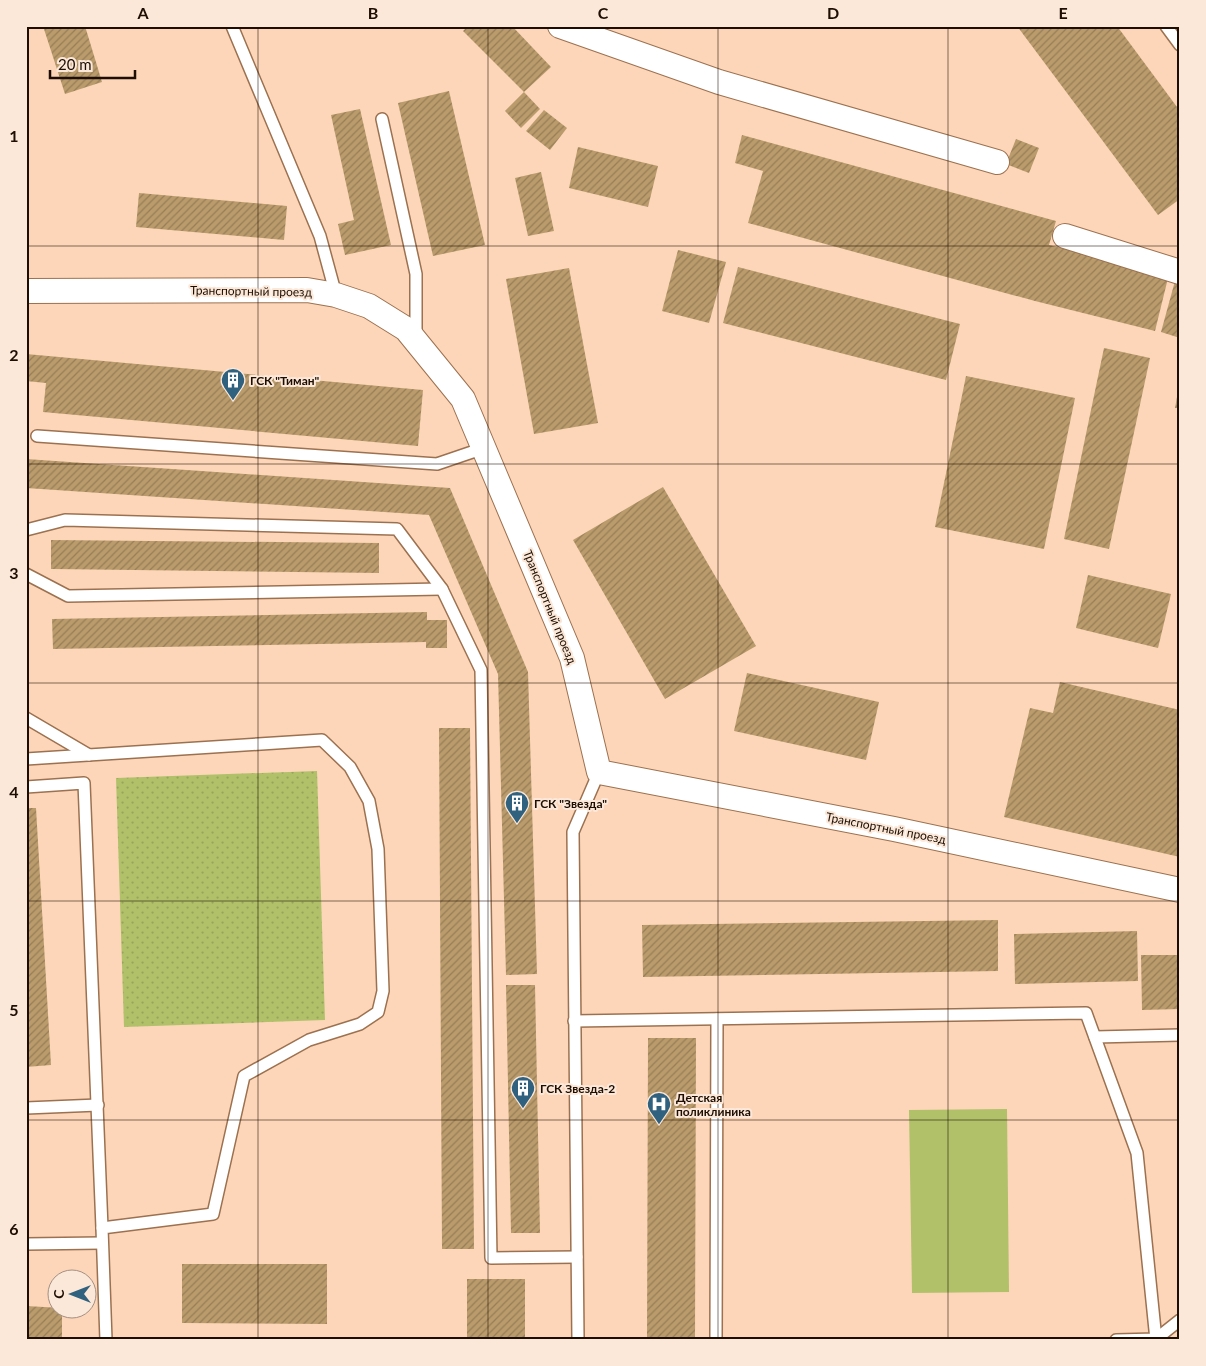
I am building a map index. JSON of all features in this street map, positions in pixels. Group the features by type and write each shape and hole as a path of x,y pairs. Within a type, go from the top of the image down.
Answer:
{"street":[{"path":"560,26 718,82 997,162"},
{"path":"1065,236 1180,272"},
{"name":"Транспортный проезд","path":"26,291 307,290 336,295 370,306 406,328 463,399 572,658 599,772 894,829 1180,890"}],"lane":[{"path":"232,26 320,236 336,295"},
{"path":"1166,26 1180,45"},
{"path":"382,119 416,274 416,341"},
{"path":"37,436 436,464 484,448"},
{"path":"26,530 65,520 397,529 442,589 481,670 491,1258 577,1257"},
{"path":"26,574 68,596 442,589"},
{"path":"26,718 89,755"},
{"path":"26,758 322,740 350,767 368,801 378,849 383,991 378,1012 360,1024 309,1040 244,1076 213,1214 102,1228"},
{"path":"578,1340 572,832 599,772"},
{"path":"26,787 84,784 106,1340"},
{"path":"574,1021 1086,1012 1137,1153 1156,1340"},
{"path":"716,1340 717,1018"},
{"path":"1095,1036 1180,1035"},
{"path":"26,1108 98,1105"},
{"path":"26,1244 102,1243"},
{"path":"1116,1340 1156,1340 1180,1320"}],"green space":[{"path":"317,771 325,1020 124,1027 116,778"},
{"path":"1007,1109 1009,1292 912,1293 909,1110"}],"building":[{"path":"43,26 85,26 102,82 65,94"},
{"path":"468,26 512,26 551,67 524,92 463,31"},
{"path":"1017,26 1117,26 1180,111 1180,199 1158,215"},
{"path":"449,91 485,245 433,256 398,103"},
{"path":"524,92 540,109 521,128 505,111"},
{"path":"360,109 391,245 345,255 338,224 354,220 331,115"},
{"path":"544,110 567,128 550,150 526,131"},
{"path":"742,135 1056,221 1049,245 1169,274 1155,331 1035,301 748,223 763,171 735,163"},
{"path":"1016,139 1039,148 1029,173 1006,164"},
{"path":"578,147 658,166 648,207 569,188"},
{"path":"541,172 554,231 528,236 515,178"},
{"path":"139,193 287,206 284,240 136,227"},
{"path":"678,250 726,262 709,323 662,311"},
{"path":"738,267 960,324 946,380 723,323"},
{"path":"569,268 598,423 534,434 506,279"},
{"path":"1175,281 1180,282 1180,338 1161,332"},
{"path":"1104,348 1150,358 1109,549 1064,539"},
{"name":"ГСК \"Тиман\"","path":"26,354 423,390 418,446 43,412 46,383 26,381"},
{"path":"966,376 1075,398 1044,549 935,527"},
{"path":"1179,386 1180,408 1175,408"},
{"name":"ГСК \"Звезда\"","path":"26,459 450,488 528,672 537,974 506,975 498,674 429,515 26,488"},
{"path":"663,487 756,646 665,699 573,540"},
{"path":"51,540 379,543 379,573 51,569"},
{"path":"1088,575 1171,594 1158,648 1076,628"},
{"path":"427,612 427,620 447,620 447,648 426,648 426,642 53,649 52,619"},
{"path":"747,673 879,702 866,760 734,731"},
{"path":"1060,682 1180,710 1180,857 1004,817 1030,708 1053,713"},
{"path":"439,728 470,728 474,1249 442,1249"},
{"path":"26,808 36,808 51,1065 26,1067"},
{"path":"998,920 998,971 643,977 642,925"},
{"path":"1137,931 1138,981 1015,984 1014,934"},
{"path":"1141,955 1180,955 1180,1009 1142,1010"},
{"name":"ГСК Звезда-2","path":"506,985 535,985 540,1233 511,1233"},
{"path":"648,1038 696,1038 695,1340 647,1340"},
{"path":"182,1264 327,1264 327,1324 182,1323"},
{"path":"467,1279 525,1279 525,1340 467,1340"},
{"path":"26,1306 48,1307 48,1318 62,1318 62,1340 26,1340"}],"place":[{"name":"ГСК \"Тиман\"","path":"233,401"},
{"name":"ГСК \"Звезда\"","path":"517,824"},
{"name":"ГСК Звезда-2","path":"523,1109"},
{"name":"Детская поликлиника","path":"659,1125"}]}
